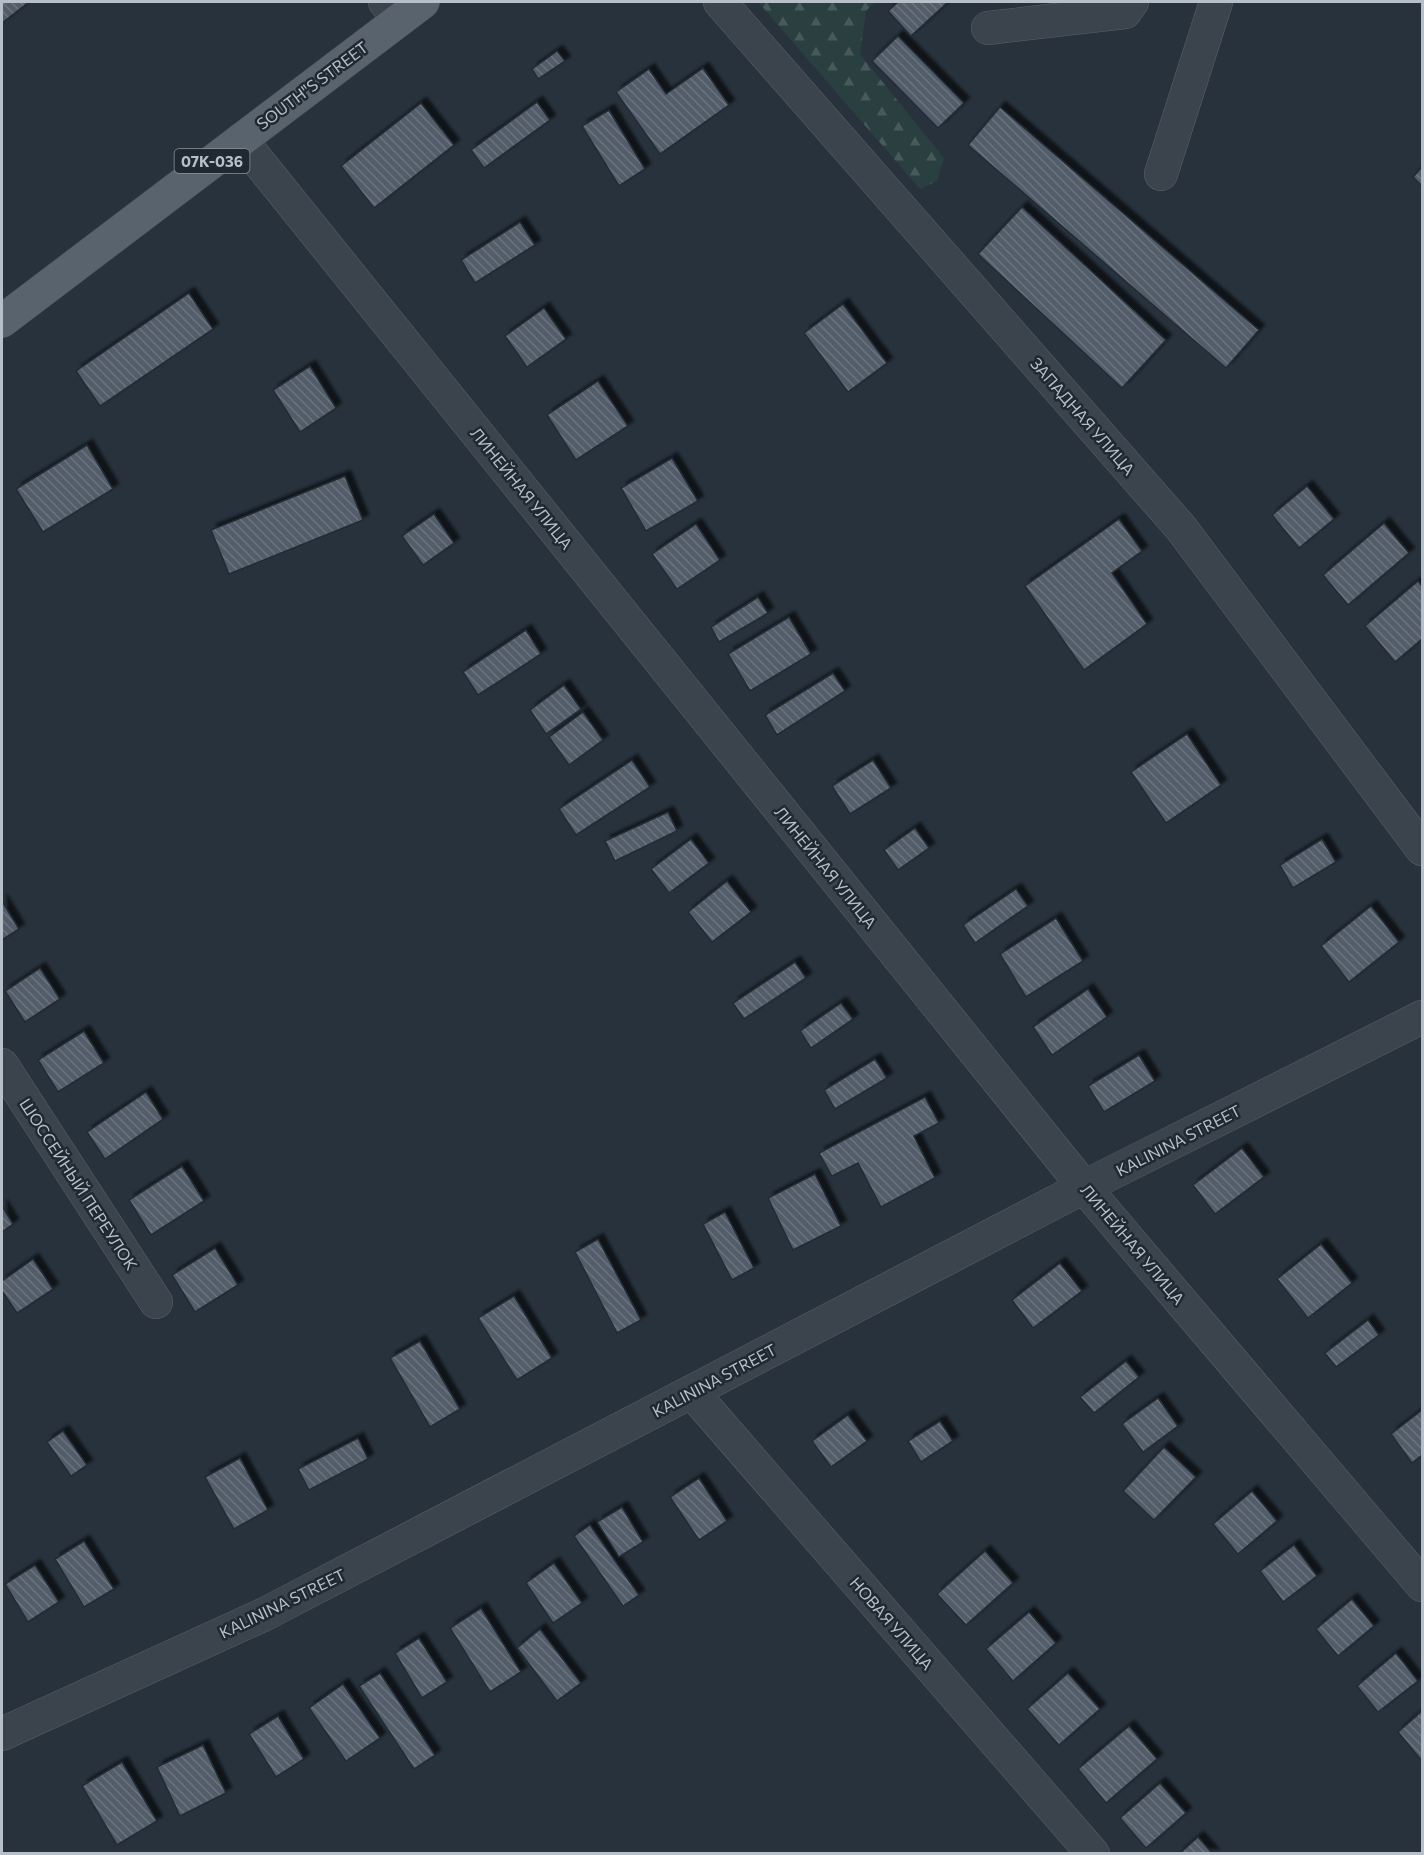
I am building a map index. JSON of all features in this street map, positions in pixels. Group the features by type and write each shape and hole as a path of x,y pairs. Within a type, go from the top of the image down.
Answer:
{"main road":[{"name":"SOUTH\"S STREET","path":"2,321 241,140 402,7"}],"street":[{"name":"ЗАПАДНАЯ УЛИЦА","path":"720,2 1181,528 1422,849"},
{"path":"988,28 1125,12 1132,2"},
{"path":"1161,174 1216,2"},
{"name":"ЛИНЕЙНАЯ УЛИЦА","path":"241,140 1084,1187 1422,1586"},
{"name":"KALININA STREET","path":"2,1734 265,1614 1084,1187 1422,1017"},
{"name":"ШОССЕЙНЫЙ ПЕРЕУЛОК","path":"2,1065 156,1302"},
{"name":"НОВАЯ УЛИЦА","path":"692,1392 1093,1854"}],"green space":[{"path":"758,2 875,2 866,11 860,54 944,158 937,181 920,189"}],"building":[{"path":"2,2 29,2 2,23"},
{"path":"898,2 948,2 911,36 888,11"},
{"path":"898,36 964,103 938,128 872,61"},
{"path":"557,51 565,61 538,79 532,69"},
{"path":"703,68 729,105 660,154 616,92 649,69 666,94"},
{"path":"537,102 550,120 484,168 471,150"},
{"path":"421,103 454,145 374,208 341,166"},
{"path":"1000,107 1259,330 1226,368 968,145"},
{"path":"609,110 645,169 619,186 582,126"},
{"path":"1422,167 1422,186 1413,177"},
{"path":"1022,207 1166,340 1122,388 978,254"},
{"path":"520,222 535,245 475,283 461,260"},
{"path":"189,293 213,329 100,406 76,371"},
{"path":"843,304 887,363 848,392 804,333"},
{"path":"544,308 566,339 527,367 505,336"},
{"path":"310,366 336,408 300,432 273,390"},
{"path":"598,381 628,426 576,460 547,415"},
{"path":"87,445 113,489 43,532 16,489"},
{"path":"672,458 698,501 646,531 621,488"},
{"path":"345,476 363,520 229,574 211,530"},
{"path":"1307,486 1334,519 1299,548 1272,515"},
{"path":"434,514 454,543 423,565 402,536"},
{"path":"1119,519 1142,551 1112,573 1147,624 1084,670 1025,586"},
{"path":"1384,523 1409,553 1348,605 1323,575"},
{"path":"696,524 720,560 677,589 652,554"},
{"path":"1418,581 1422,586 1422,639 1395,662 1365,626"},
{"path":"758,597 768,613 719,642 711,627"},
{"path":"789,617 811,654 750,691 728,654"},
{"path":"526,630 541,654 478,695 463,672"},
{"path":"833,673 845,691 777,735 765,715"},
{"path":"564,685 581,709 546,734 530,710"},
{"path":"583,712 603,740 569,765 549,737"},
{"path":"1187,734 1221,785 1166,823 1131,772"},
{"path":"632,760 650,787 576,835 559,809"},
{"path":"873,760 891,788 850,814 832,786"},
{"path":"668,812 677,831 615,861 605,841"},
{"path":"915,828 929,848 898,870 884,850"},
{"path":"691,839 709,863 669,893 651,869"},
{"path":"1322,839 1336,862 1293,888 1280,865"},
{"path":"727,881 751,912 712,942 688,912"},
{"path":"1016,889 1028,906 975,943 963,925"},
{"path":"2,901 19,929 2,940"},
{"path":"1371,906 1399,942 1349,982 1321,946"},
{"path":"1056,918 1083,961 1026,997 1000,954"},
{"path":"795,962 806,978 744,1019 733,1003"},
{"path":"40,968 60,999 25,1022 5,991"},
{"path":"1088,989 1107,1017 1052,1055 1033,1027"},
{"path":"841,1003 853,1019 811,1048 800,1031"},
{"path":"84,1031 104,1063 58,1092 38,1060"},
{"path":"1139,1055 1155,1081 1104,1112 1088,1086"},
{"path":"875,1059 887,1078 835,1109 824,1090"},
{"path":"146,1092 163,1119 105,1159 87,1132"},
{"path":"925,1097 939,1123 914,1136 935,1178 881,1207 858,1163 832,1176 819,1153"},
{"path":"1242,1148 1264,1177 1215,1214 1193,1185"},
{"path":"182,1166 204,1201 151,1235 129,1200"},
{"path":"815,1174 841,1226 793,1250 768,1198"},
{"path":"2,1206 13,1224 2,1232"},
{"path":"725,1212 754,1268 732,1280 703,1224"},
{"path":"598,1239 641,1320 617,1333 575,1252"},
{"path":"1321,1244 1352,1283 1308,1318 1277,1279"},
{"path":"215,1248 238,1285 195,1312 172,1275"},
{"path":"33,1259 53,1289 17,1313 2,1291 2,1281"},
{"path":"1060,1263 1082,1291 1033,1328 1012,1300"},
{"path":"514,1296 552,1358 517,1380 478,1318"},
{"path":"1368,1320 1379,1335 1336,1367 1325,1353"},
{"path":"420,1341 460,1409 430,1427 390,1358"},
{"path":"1126,1361 1139,1377 1094,1413 1080,1397"},
{"path":"1158,1398 1178,1426 1143,1452 1122,1424"},
{"path":"1422,1410 1422,1455 1412,1463 1391,1434"},
{"path":"848,1415 867,1441 831,1467 812,1441"},
{"path":"940,1421 953,1441 921,1462 908,1441"},
{"path":"63,1431 87,1465 71,1476 47,1442"},
{"path":"358,1438 368,1459 309,1490 298,1469"},
{"path":"1164,1447 1196,1477 1154,1520 1123,1491"},
{"path":"240,1458 268,1510 234,1529 205,1477"},
{"path":"699,1478 727,1521 699,1540 670,1497"},
{"path":"1252,1491 1277,1521 1238,1554 1213,1524"},
{"path":"622,1507 643,1542 619,1557 597,1522"},
{"path":"590,1525 639,1595 623,1606 574,1536"},
{"path":"84,1541 114,1589 84,1607 55,1559"},
{"path":"1294,1545 1317,1576 1283,1602 1260,1571"},
{"path":"985,1551 1013,1583 966,1625 937,1594"},
{"path":"554,1563 582,1603 553,1623 526,1583"},
{"path":"35,1565 59,1602 28,1622 5,1584"},
{"path":"1352,1599 1374,1626 1338,1656 1316,1629"},
{"path":"481,1608 521,1672 490,1692 450,1628"},
{"path":"1029,1612 1056,1643 1013,1681 986,1649"},
{"path":"540,1629 581,1683 557,1701 517,1648"},
{"path":"419,1638 447,1682 422,1698 395,1653"},
{"path":"1396,1653 1418,1681 1378,1712 1357,1686"},
{"path":"380,1673 435,1755 414,1769 359,1686"},
{"path":"1068,1673 1100,1709 1059,1745 1027,1709"},
{"path":"343,1684 380,1738 346,1761 309,1708"},
{"path":"1422,1711 1422,1761 1398,1732"},
{"path":"278,1716 304,1759 276,1777 249,1734"},
{"path":"1129,1726 1157,1759 1106,1803 1078,1769"},
{"path":"203,1745 226,1793 180,1816 157,1767"},
{"path":"122,1762 157,1821 117,1845 82,1786"},
{"path":"1160,1783 1186,1813 1146,1848 1120,1818"},
{"path":"1198,1837 1213,1854 1179,1854"}]}
